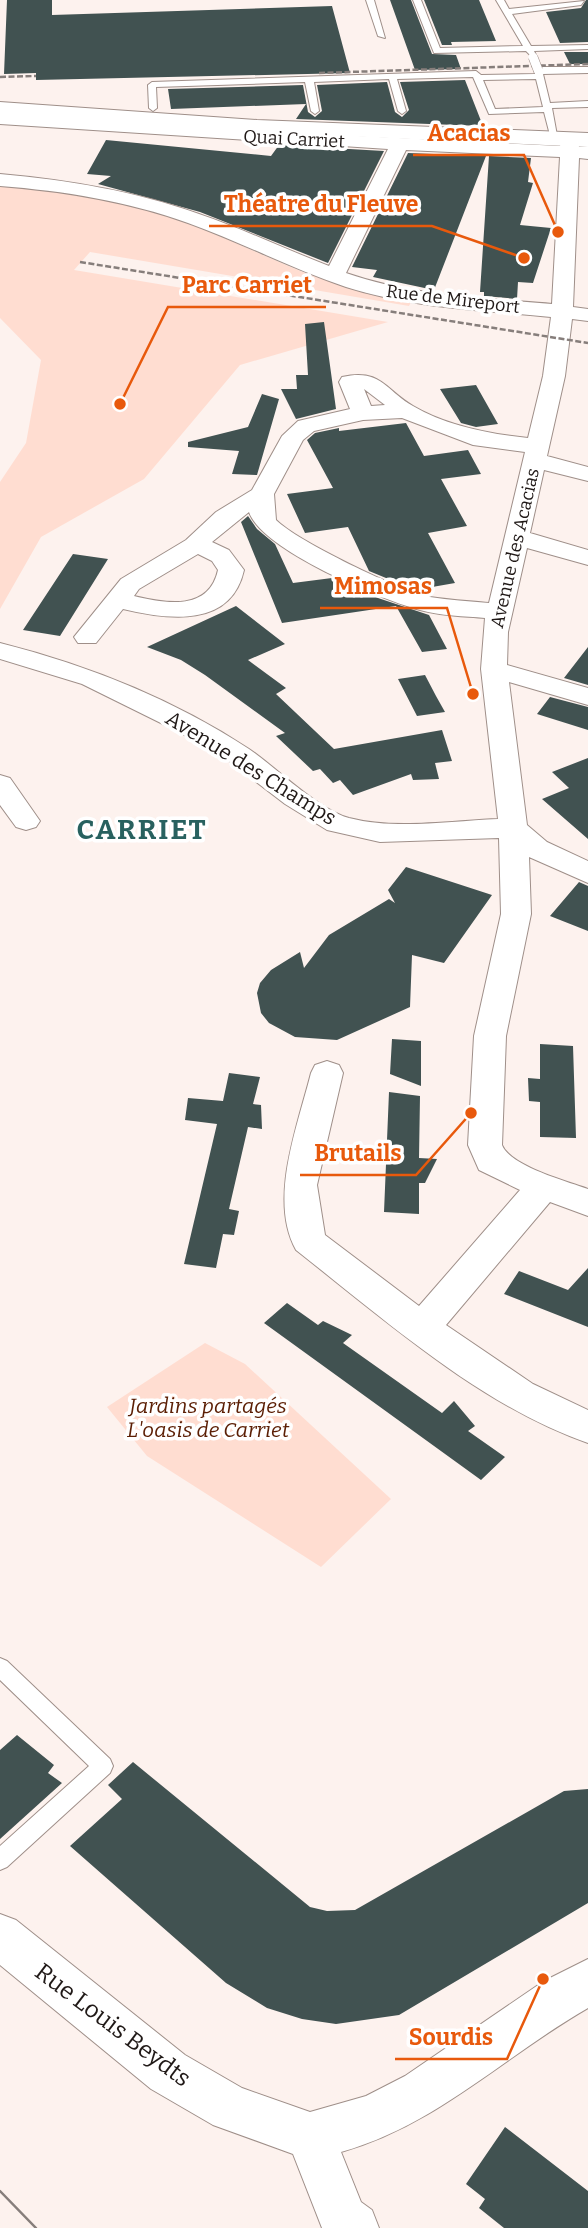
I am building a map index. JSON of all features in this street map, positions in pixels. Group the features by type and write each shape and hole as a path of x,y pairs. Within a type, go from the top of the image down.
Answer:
{"main road":[{"name":"Quai Carriet","path":"0,108 576,146"}],"street":[{"name":"Quai Carriet","path":"0,118 399,145 576,146"},
{"path":"334,276 399,145"},
{"name":"Avenue des Acacias","path":"576,146 554,376 499,612 494,669 513,828 516,914 490,1036 485,1145 491,1161 508,1172 588,1203"},
{"name":"Rue de Mireport","path":"0,180 56,184 193,218 334,276 432,300 588,315"},
{"path":"363,413 351,382 358,379 368,380 405,411 481,440 537,453 588,474"},
{"path":"405,411 363,413 306,426 295,436 262,494 260,515 270,528 283,538 391,593 427,604 499,612"},
{"path":"87,637 139,578 195,545 225,517 262,494"},
{"path":"516,537 588,558"},
{"path":"118,599 165,610 194,608 214,599 229,584 231,570 222,555 210,548 195,545"},
{"name":"Avenue des Champs","path":"0,650 91,678 189,726 239,755 295,798 337,824 380,834 513,828"},
{"path":"494,669 588,697"},
{"path":"0,783 26,821"},
{"path":"513,828 537,849 588,873"},
{"path":"327,1073 300,1185 308,1241 422,1328 520,1395 588,1427"},
{"path":"422,1328 545,1185"},
{"name":"Rue Louis Beydts","path":"0,1936 168,2072 230,2108 310,2136"},
{"path":"354,2228 343,2219 310,2136 368,2120 421,2092 558,1997 588,1982"}],"lane":[{"path":"370,0 382,36"},
{"path":"417,0 437,51 531,53 588,47"},
{"path":"500,0 531,53 548,108 576,146"},
{"path":"507,12 581,3"},
{"path":"478,78 588,71"},
{"path":"153,108 152,85 477,74 492,112 588,104"},
{"path":"392,77 402,111"},
{"path":"309,79 316,110"},
{"path":"0,1667 103,1766 0,1860"}],"green space":[{"path":"0,182 87,195 150,210 209,231 319,278 412,300 409,306 90,252 74,270 388,322 240,365 144,479 41,537 0,609 0,482 26,443 41,360 0,318"},
{"name":"Jardins partagés L'oasis de Carriet","path":"205,1343 245,1364 391,1499 321,1567 147,1456 107,1407"}],"building":[{"path":"7,0 52,0 52,15 332,6 350,73 36,80 36,73 4,74"},
{"path":"390,0 411,0 432,54 456,55 461,69 415,70"},
{"path":"424,0 479,0 496,41 451,42 452,45 442,45"},
{"path":"586,0 588,42 560,43 546,12 581,8"},
{"path":"564,52 588,52 588,64 570,64"},
{"path":"465,80 483,126 296,119 306,104 171,109 168,89 303,85 308,112 315,117 322,111 317,85 387,82 395,112 402,117 409,110 400,82"},
{"path":"106,140 271,156 279,145 384,151 328,263 200,212 98,184 111,176 87,174"},
{"path":"408,153 486,156 434,290 373,277 377,270 352,267"},
{"path":"489,156 531,158 528,182 533,183 520,225 551,228 533,283 518,282 517,299 484,296 484,292 480,292"},
{"path":"324,322 336,409 296,419 281,389 297,389 296,375 308,375 305,324"},
{"path":"476,385 498,424 476,427 461,423 440,389"},
{"path":"262,394 279,399 257,475 232,474 239,451 188,447 188,442 248,427"},
{"path":"406,423 424,456 468,450 481,474 441,479 467,526 428,533 455,583 415,590 369,571 348,527 305,533 287,494 333,488 307,440 315,433 339,428 339,431"},
{"path":"248,516 257,529 275,544 293,583 332,578 378,598 429,615 447,649 422,652 396,606 282,623 241,522"},
{"path":"73,554 108,559 60,636 23,630"},
{"path":"236,606 285,644 248,660 286,688 276,694 334,749 442,730 452,761 435,763 439,779 413,780 411,774 353,795 340,780 333,783 320,769 313,771 276,736 285,733 205,675 181,660 147,647"},
{"path":"588,647 588,685 564,678"},
{"path":"425,675 445,712 417,716 398,679"},
{"path":"550,697 588,707 588,730 537,714"},
{"path":"588,758 588,839 542,799 569,788 552,772"},
{"path":"406,867 492,895 444,963 412,955 410,1007 337,1040 295,1037 269,1023 261,1013 257,993 260,983 271,970 300,952 304,968 329,935 389,899 395,903 388,890"},
{"path":"579,882 588,886 588,931 550,916"},
{"path":"392,1039 421,1041 421,1086 390,1074"},
{"path":"540,1044 573,1046 576,1138 540,1137 540,1102 529,1101 528,1078 540,1079"},
{"path":"229,1073 260,1077 253,1104 261,1105 262,1129 248,1127 229,1209 239,1211 234,1235 223,1234 216,1268 184,1264 217,1124 185,1120 188,1098 223,1101"},
{"path":"389,1092 420,1096 419,1158 437,1159 425,1183 419,1183 419,1214 384,1212"},
{"path":"588,1268 588,1327 504,1294 519,1271 568,1290"},
{"path":"287,1303 318,1325 323,1321 352,1335 343,1343 442,1413 454,1401 475,1426 468,1431 505,1457 481,1480 264,1323"},
{"path":"17,1735 54,1765 48,1773 62,1783 0,1839 0,1750"},
{"path":"133,1762 310,1907 327,1911 355,1910 564,1791 588,1789 588,1903 399,2015 336,2024 302,2019 267,2008 226,1983 70,1846 122,1799 108,1785"},
{"path":"505,2127 588,2191 588,2228 504,2228 479,2208 485,2199 466,2184"}],"tram line":[{"path":"0,2191 36,2228"}],"railway":[{"path":"319,73 588,64"},
{"path":"0,77 36,76"},
{"path":"80,262 588,343"}],"place":[{"name":"Acacias","path":"558,232"},
{"name":"Théatre du Fleuve","path":"524,258"},
{"name":"Parc Carriet","path":"120,404"},
{"name":"Mimosas","path":"473,694"},
{"name":"Brutails","path":"471,1113"},
{"name":"Sourdis","path":"543,1979"}],"district":[{"name":"CARRIET","path":"142,829"}]}
